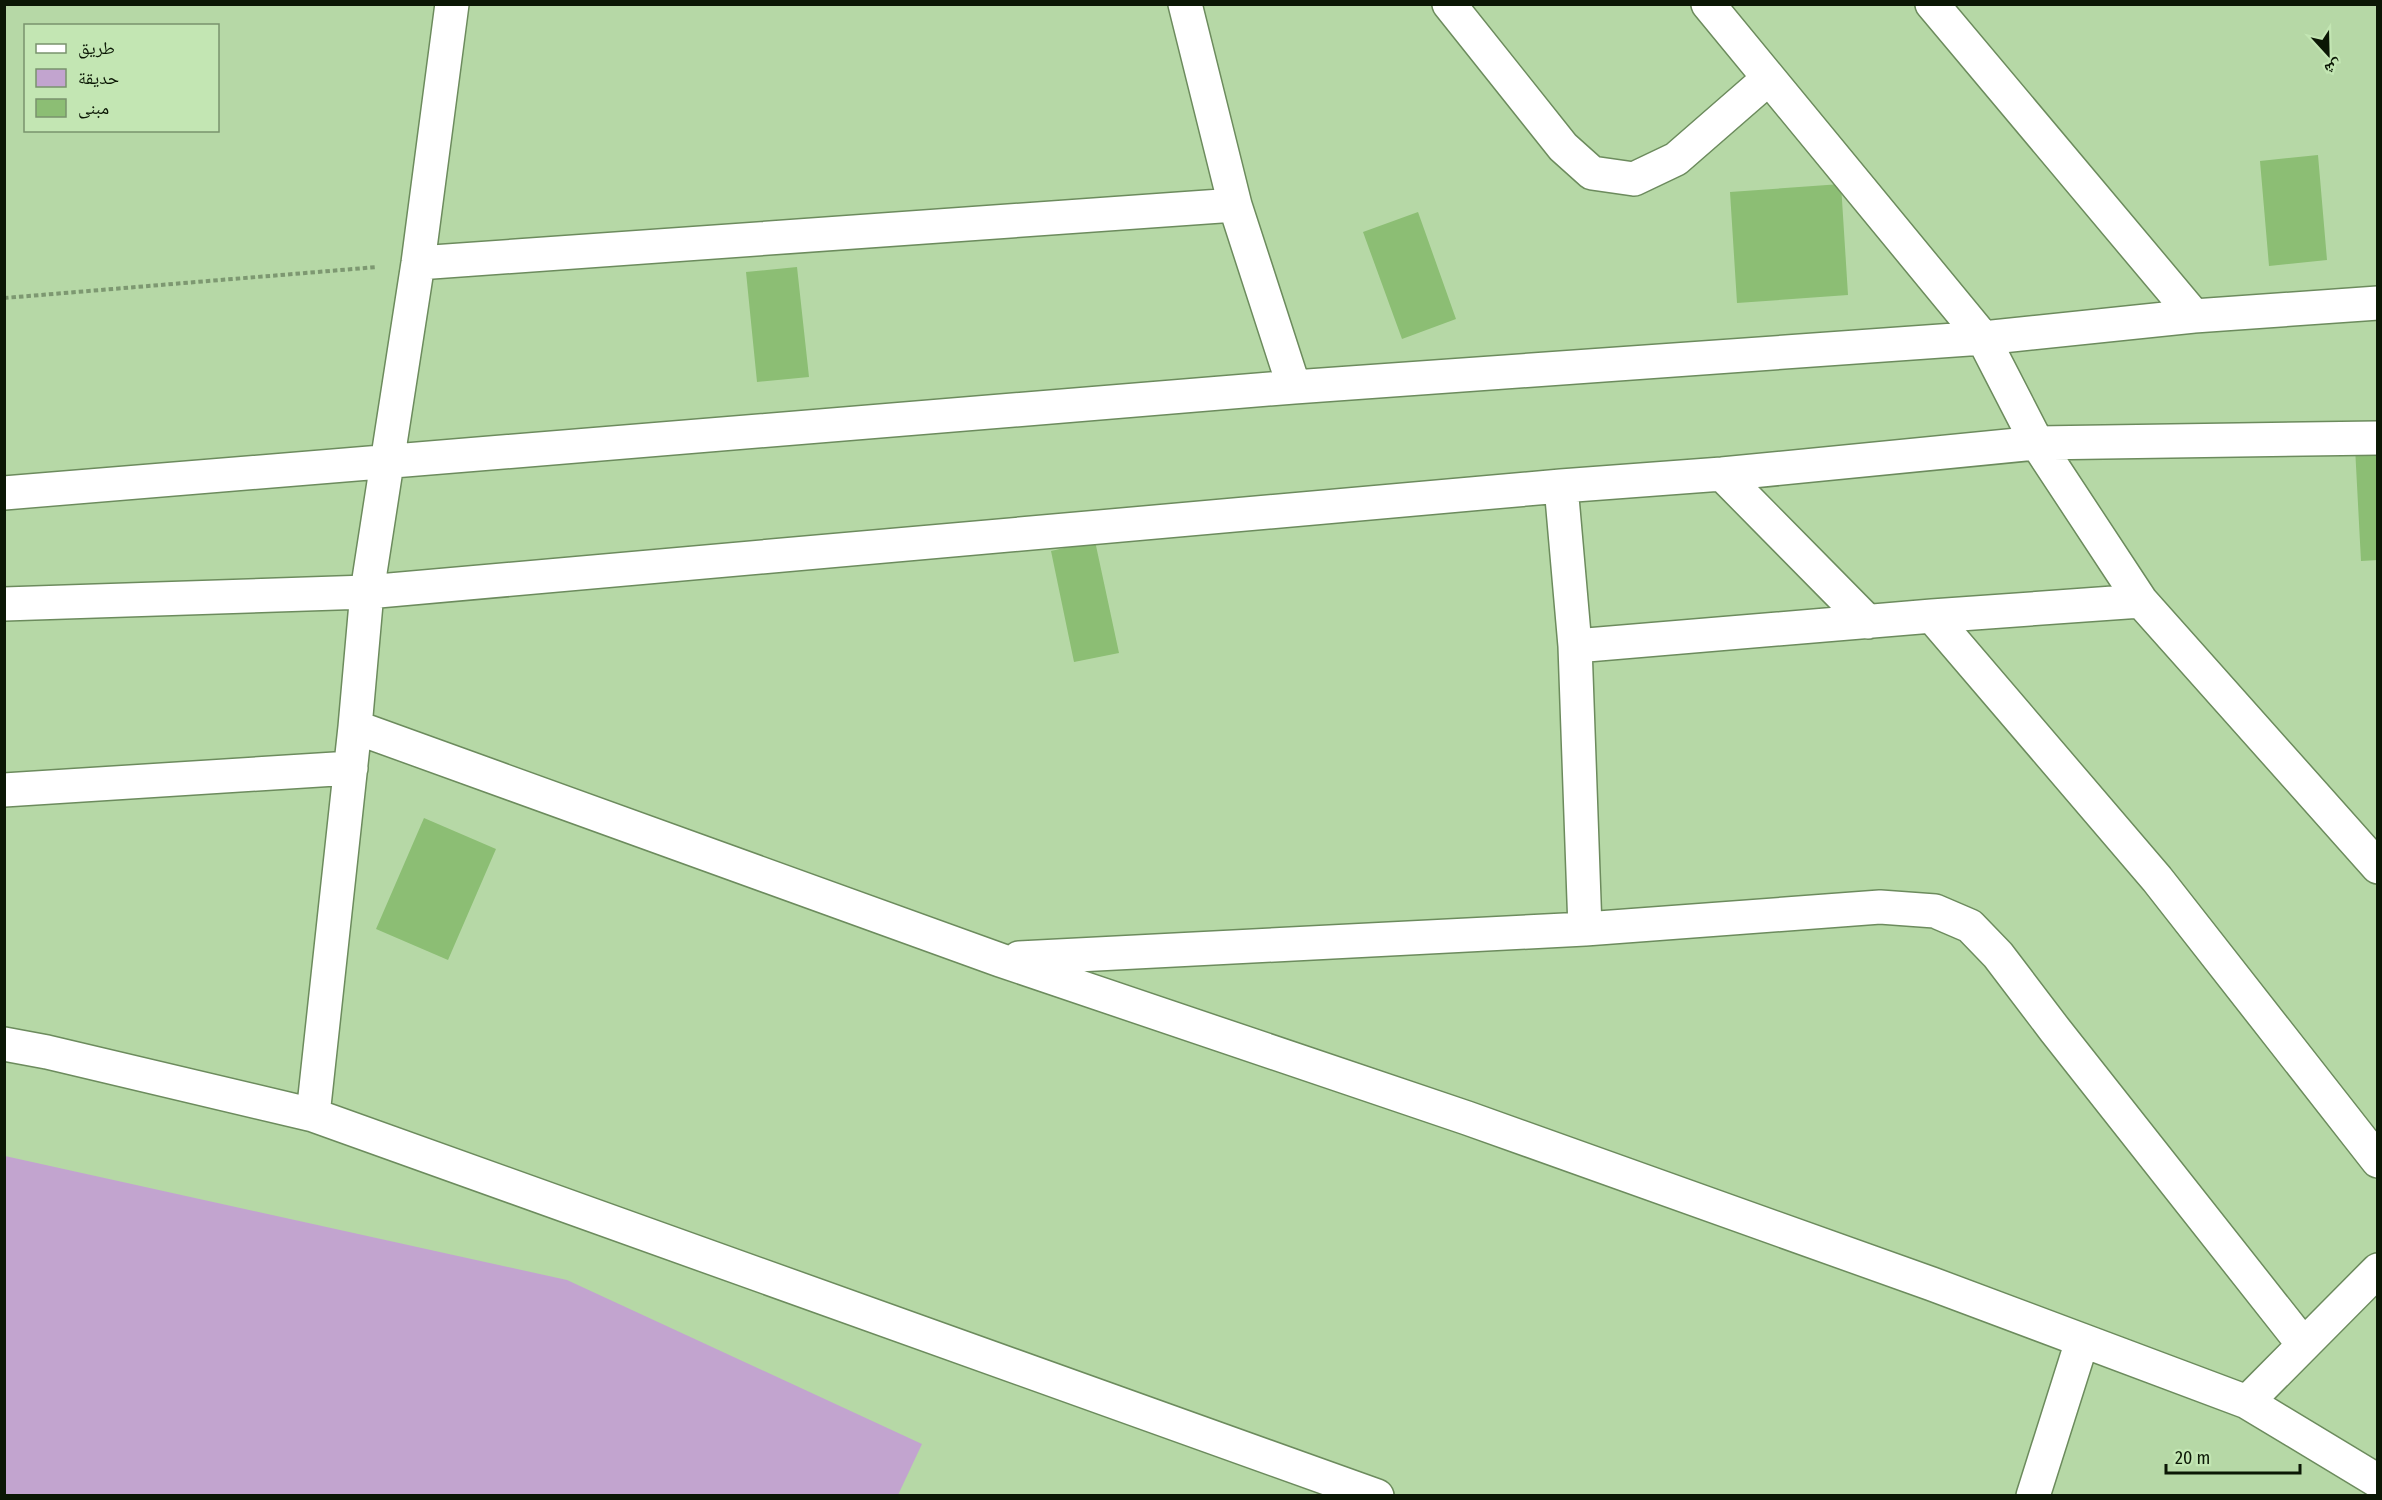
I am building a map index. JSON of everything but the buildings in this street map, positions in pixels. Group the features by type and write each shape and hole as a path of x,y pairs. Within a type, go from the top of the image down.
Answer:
{"street":[{"path":"313,1115 351,768 367,592 418,263 452,4"},
{"path":"1185,4 1235,205 1294,387"},
{"path":"1449,4 1563,147 1592,173 1634,179 1676,159 1769,78"},
{"path":"1708,4 1983,338 2037,443 2141,601 2372,851"},
{"path":"1932,4 2194,316"},
{"path":"418,263 1235,205"},
{"path":"4,493 1294,387 1983,338 2194,316 2378,303"},
{"path":"4,604 367,592 1561,486 1722,474 2037,443 2378,438"},
{"path":"1722,474 1868,622"},
{"path":"1561,486 1575,646 1585,929"},
{"path":"1575,646 2141,601"},
{"path":"1932,616 2157,879 2378,1161"},
{"path":"355,727 1000,960 1478,1122 1932,1284 2247,1402 2378,1481"},
{"path":"4,790 351,768"},
{"path":"1000,960 1585,929 1880,907 1935,911 1970,926 1998,955 2302,1344"},
{"path":"4,1044 47,1052 313,1115 1377,1496"},
{"path":"2247,1402 2302,1344 2378,1270"},
{"path":"2033,1496 2082,1341"}],"path":[{"path":"4,298 418,263"}],"green space":[{"path":"5,1156 567,1280 922,1444 898,1495 5,1495"}]}
